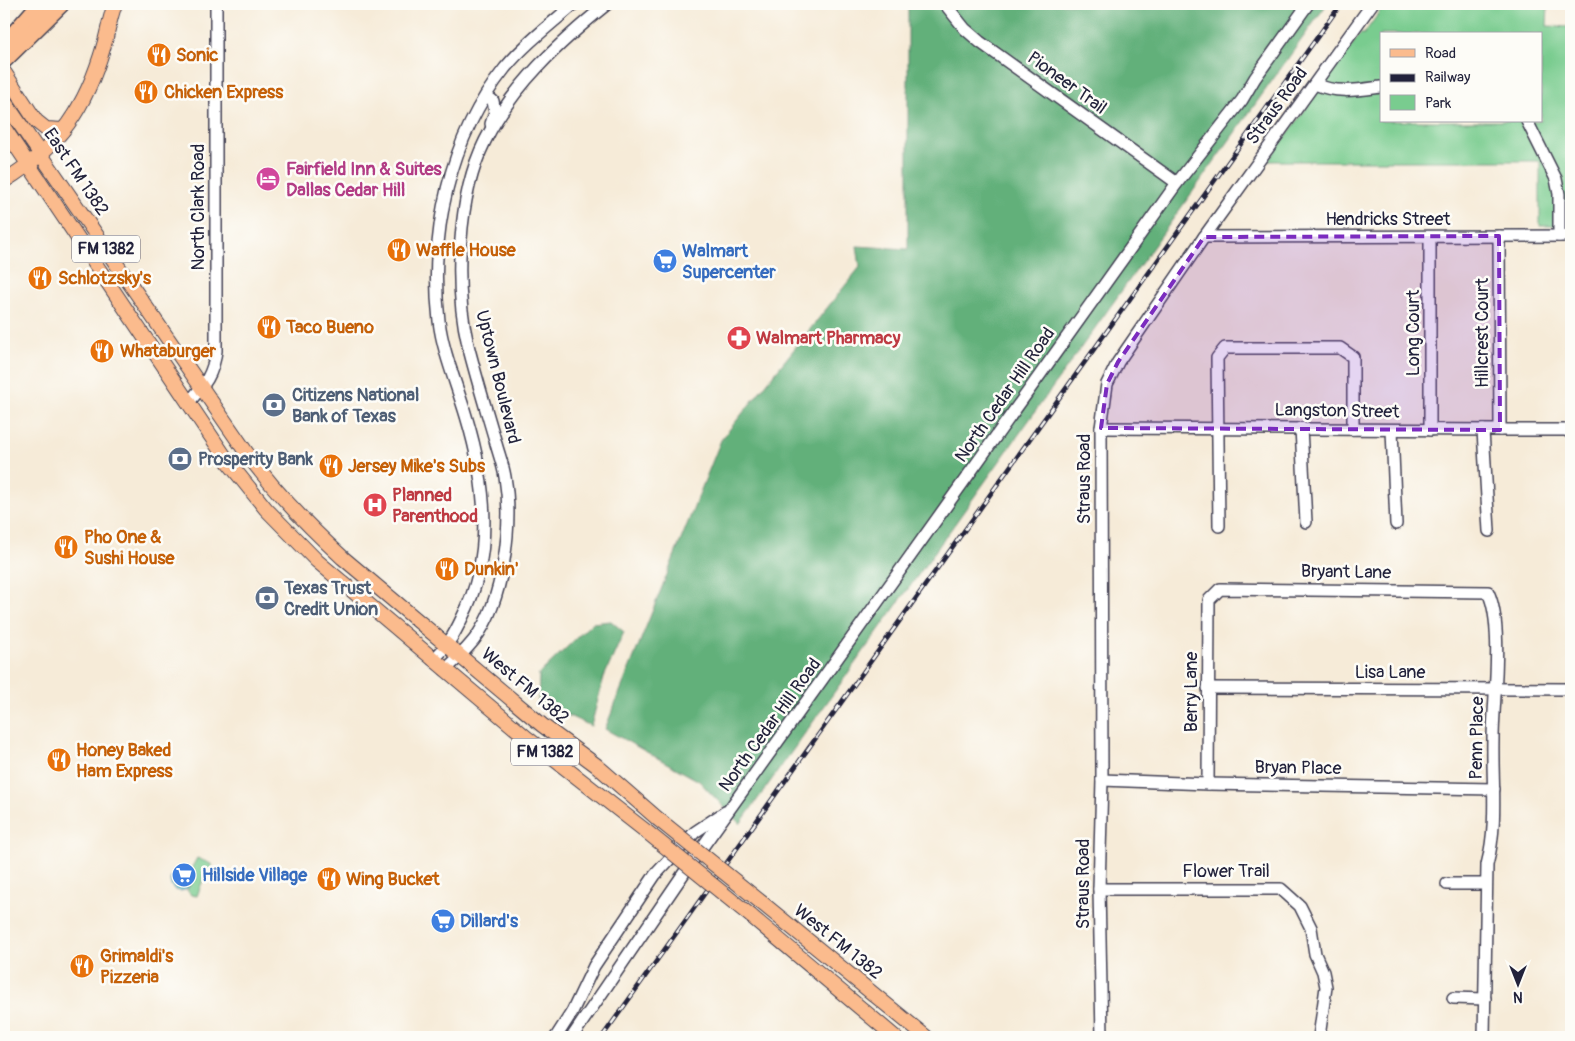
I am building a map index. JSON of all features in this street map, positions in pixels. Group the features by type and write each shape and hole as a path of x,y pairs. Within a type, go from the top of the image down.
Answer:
{"highway":[{"path":"4,45 40,4"},
{"path":"4,60 61,4"}],"main road":[{"path":"4,181 42,155 73,117 91,84 115,4"},
{"path":"7,76 36,121 46,129 63,130"},
{"name":"East FM 1382","path":"4,102 202,388"},
{"name":"East FM 1382","path":"4,128 189,402"},
{"path":"93,260 119,268"},
{"path":"105,279 112,279 120,284 141,314 151,315"},
{"name":"West FM 1382","path":"202,388 268,481 311,529 553,734 596,764 658,818 924,1037"},
{"name":"West FM 1382","path":"189,402 229,463 266,509 317,561 527,738 751,916 895,1037"}],"street":[{"name":"North Clark Road","path":"189,402 202,388 214,368 216,351 216,4"},
{"name":"Uptown Boulevard","path":"445,670 474,640 486,620 503,566 507,518 505,476 468,343 460,270 461,233 468,196 484,142 506,106 534,72 582,25 607,4"},
{"name":"Pioneer Trail","path":"945,4 965,29 980,42 1177,183"},
{"name":"North Cedar Hill Road","path":"572,1037 657,912 1177,183 1242,100 1255,78 1308,4"},
{"name":"Straus Road","path":"1102,1037 1099,889 1102,780 1101,428 1108,384 1118,362 1204,237 1372,4"},
{"path":"433,660 448,646 473,596 482,561 484,532 478,460 439,323 436,266 440,230 452,172 463,138 505,69 533,38 568,6 582,25"},
{"path":"1315,84 1326,89 1340,91 1380,87"},
{"path":"484,142 495,112 493,101 487,96"},
{"path":"1528,122 1556,179 1559,194 1559,236"},
{"path":"440,230 461,233"},
{"name":"Hillcrest Court","path":"1499,236 1500,430"},
{"name":"Hendricks Street","path":"1204,237 1571,236"},
{"name":"Long Court","path":"1430,237 1430,430"},
{"path":"1219,526 1217,358 1225,348 1340,348 1353,357 1353,429"},
{"name":"Langston Street","path":"1101,428 1566,430 1571,433"},
{"path":"1301,428 1306,522"},
{"path":"1392,430 1396,524"},
{"path":"1483,430 1489,531"},
{"name":"Bryant Lane","path":"1209,600 1220,589 1488,592"},
{"name":"Penn Place","path":"1484,1037 1486,884 1487,866 1494,838 1495,690 1493,602 1488,592"},
{"name":"Berry Lane","path":"1208,784 1209,600"},
{"name":"Lisa Lane","path":"1208,688 1571,689"},
{"name":"Bryan Place","path":"1102,780 1208,784 1494,789"},
{"name":"North Cedar Hill Road","path":"556,1037 572,1012 594,966 655,875 695,832 732,807"},
{"path":"1448,884 1486,884"},
{"name":"Flower Trail","path":"1099,889 1281,889 1300,906 1311,928 1316,954 1323,972 1326,987 1319,1037"},
{"path":"638,900 657,912"},
{"path":"630,912 648,926"},
{"path":"1452,998 1485,999"}],"highlighted area":[{"path":"1499,236 1500,430 1101,428 1107,384 1118,362 1204,237"}],"green space":[{"path":"908,4 1327,4 740,824 699,781 605,729 721,440 860,267 857,246 908,249"},
{"path":"1385,4 1548,4 1547,26 1571,27 1571,205 1562,226 1540,226 1540,161 1268,161 1360,34 1364,34"},
{"path":"611,621 624,632 604,677 591,726 538,702 539,674 592,623"},
{"path":"197,858 211,864 212,868 203,880 197,896 191,895 187,890 195,878 192,867"}],"water":[{"path":"180,871 187,874 190,881 187,888 180,891 173,888 170,881 173,874"}],"railway":[{"path":"602,1037 1341,4"}],"place":[{"name":"Sonic","path":"159,55"},
{"name":"Chicken Express","path":"146,92"},
{"name":"Fairfield Inn & Suites Dallas Cedar Hill","path":"268,179"},
{"name":"Waffle House","path":"399,250"},
{"name":"Walmart Supercenter","path":"665,261"},
{"name":"Schlotzsky's","path":"40,278"},
{"name":"Taco Bueno","path":"269,327"},
{"name":"Walmart Pharmacy","path":"739,338"},
{"name":"Whataburger","path":"102,351"},
{"name":"Citizens National Bank of Texas","path":"274,405"},
{"name":"Prosperity Bank","path":"180,459"},
{"name":"Jersey Mike's Subs","path":"331,466"},
{"name":"Planned Parenthood","path":"375,505"},
{"name":"Pho One & Sushi House","path":"66,547"},
{"name":"Dunkin'","path":"447,569"},
{"name":"Texas Trust Credit Union","path":"267,598"},
{"name":"Honey Baked Ham Express","path":"59,760"},
{"name":"Hillside Village","path":"184,875"},
{"name":"Wing Bucket","path":"329,879"},
{"name":"Dillard's","path":"443,921"},
{"name":"Grimaldi's Pizzeria","path":"82,966"}]}
